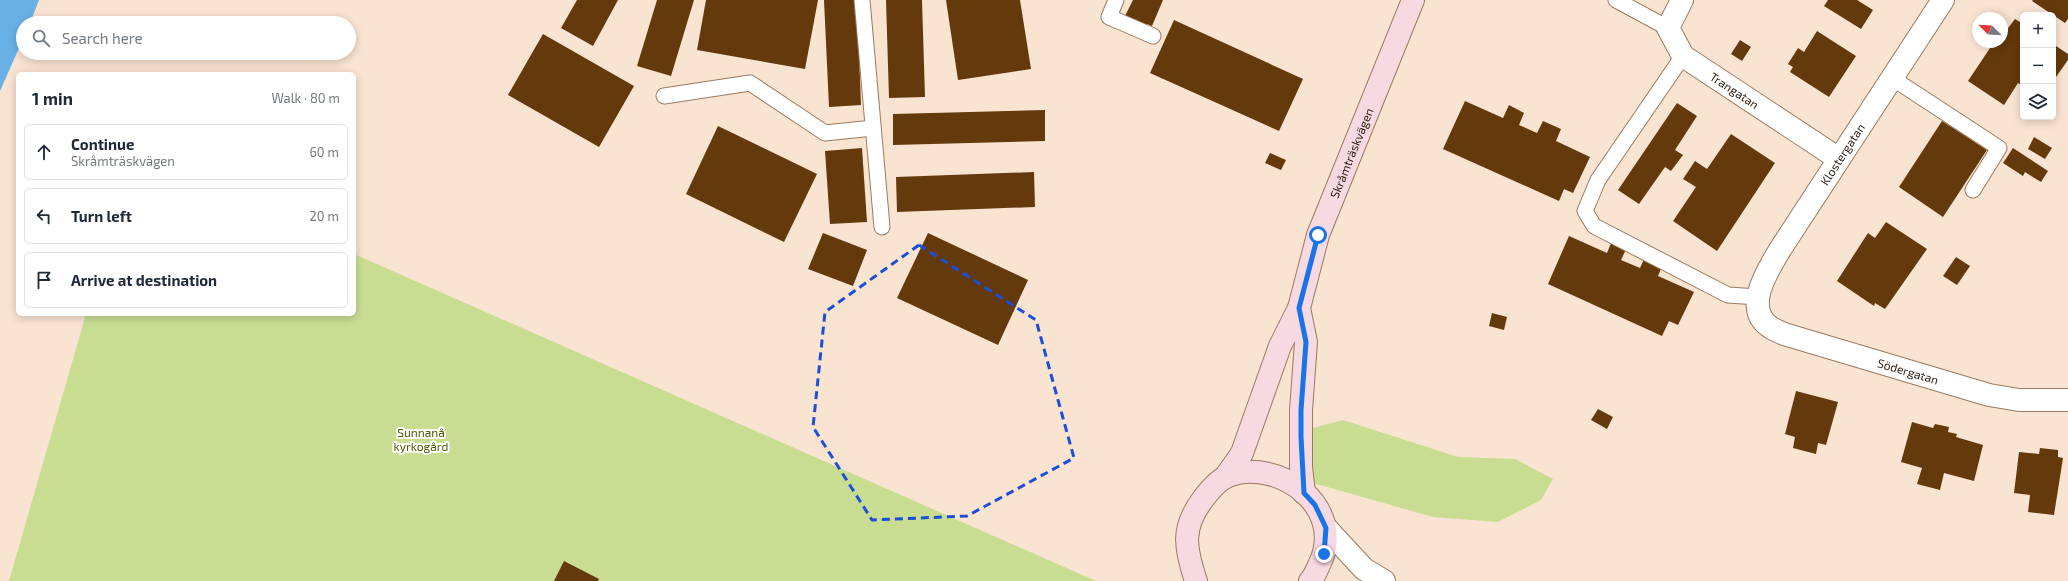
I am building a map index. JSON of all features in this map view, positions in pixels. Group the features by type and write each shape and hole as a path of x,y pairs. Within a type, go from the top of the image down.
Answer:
{"main road":[{"name":"Skråmträskvägen","path":"1226,476 1242,453 1280,346 1299,308 1318,235 1413,0"},
{"name":"Skråmträskvägen","path":"1299,308 1306,342 1301,410 1301,468 1304,493"},
{"path":"1196,581 1188,556 1187,530 1197,507 1211,489 1226,476 1248,471 1273,474 1298,486 1315,505 1326,528 1324,554 1310,581"}],"street":[{"path":"1668,28 1682,0"},
{"name":"Klostergatan","path":"1759,305 1762,280 1780,248 1943,0"},
{"name":"Trangatan","path":"1668,28 1683,56 1839,159"},
{"name":"Södergatan","path":"1759,305 1769,327 1784,334 1989,395 2019,400 2068,400"},
{"path":"1326,528 1364,569 1384,581"}],"lane":[{"path":"862,0 882,227"},
{"path":"1116,0 1109,17 1154,36"},
{"path":"1616,0 1668,28"},
{"path":"1683,56 1598,180 1585,211 1594,226 1728,295 1759,305"},
{"path":"1892,78 1998,148 1973,190"},
{"path":"664,96 750,83 825,133 873,128"}],"highlighted area":[{"path":"919,245 1036,320 1074,458 967,516 872,520 813,427 825,312"}],"green space":[{"name":"Sunnanå kyrkogård","path":"356,255 1096,581 9,581 85,316 356,316"},
{"path":"1343,420 1458,457 1515,459 1553,479 1541,500 1498,522 1433,517 1313,483 1313,428"}],"water":[{"path":"0,0 39,0 33,16 16,16 16,55 0,91"}],"building":[{"path":"577,0 618,0 593,46 561,28"},
{"path":"657,0 694,0 671,76 637,66"},
{"path":"706,0 818,0 805,69 697,50"},
{"path":"824,0 857,0 861,105 829,107"},
{"path":"886,0 922,0 925,97 889,98"},
{"path":"946,0 1020,0 1031,69 958,80"},
{"path":"1133,0 1163,0 1152,26 1147,24 1147,26 1125,16"},
{"path":"1828,0 1857,0 1873,10 1861,29 1824,6"},
{"path":"2068,0 2068,19 2065,23 2056,17 2056,12 2048,12 2032,1"},
{"path":"2015,19 2020,22 2020,84 2018,83 2004,105 1968,81 1990,48 2008,48 2008,28"},
{"path":"1174,20 1303,79 1279,131 1150,73"},
{"path":"1817,31 1856,56 1829,97 1790,72 1793,67 1788,64 1798,48 1804,52"},
{"path":"543,34 634,86 599,147 508,95"},
{"path":"1740,40 1751,47 1742,61 1731,54"},
{"path":"2056,46 2068,54 2068,60 2056,77"},
{"path":"1465,101 1503,118 1509,105 1524,113 1519,125 1537,133 1543,121 1561,129 1556,141 1590,157 1573,193 1564,189 1559,201 1443,149"},
{"path":"1677,103 1697,116 1675,150 1683,155 1671,171 1665,167 1639,204 1618,190"},
{"path":"1045,110 1045,141 893,145 893,114"},
{"path":"1942,121 1987,150 1943,217 1899,187"},
{"path":"718,126 817,174 784,242 686,194"},
{"path":"1731,134 1775,163 1717,251 1673,221 1696,187 1683,179 1695,161 1707,169"},
{"path":"2034,137 2052,148 2045,159 2028,149"},
{"path":"862,148 867,222 830,224 825,151"},
{"path":"2013,148 2048,171 2041,182 2025,172 2023,176 2003,163"},
{"path":"1270,153 1286,160 1281,170 1265,163"},
{"path":"1034,172 1035,207 897,212 896,177"},
{"path":"1886,222 1927,249 1885,309 1875,303 1874,306 1837,281 1868,233 1875,238"},
{"path":"823,233 867,250 853,286 808,269"},
{"path":"928,233 1028,280 998,345 897,298"},
{"path":"1569,236 1607,253 1612,241 1627,247 1621,260 1640,268 1645,257 1663,264 1658,276 1694,292 1678,325 1669,321 1662,336 1548,284"},
{"path":"1956,257 1970,266 1957,285 1943,276"},
{"path":"1492,313 1507,317 1504,330 1489,326"},
{"path":"1796,391 1838,402 1826,445 1818,443 1816,454 1793,448 1795,437 1785,434"},
{"path":"1598,409 1613,417 1607,429 1591,420"},
{"path":"1912,422 1933,428 1935,424 1949,427 1948,432 1957,434 1956,437 1983,445 1974,481 1944,473 1940,490 1917,484 1922,468 1901,462"},
{"path":"2040,448 2058,450 2058,457 2063,458 2054,515 2028,512 2030,495 2014,493 2019,452 2039,454"},
{"path":"564,561 599,579 598,581 554,581"}],"route":[{"path":"1318,235 1299,308 1306,342 1305,376 1301,410 1301,468 1304,493 1315,505 1326,528 1324,554"}]}
